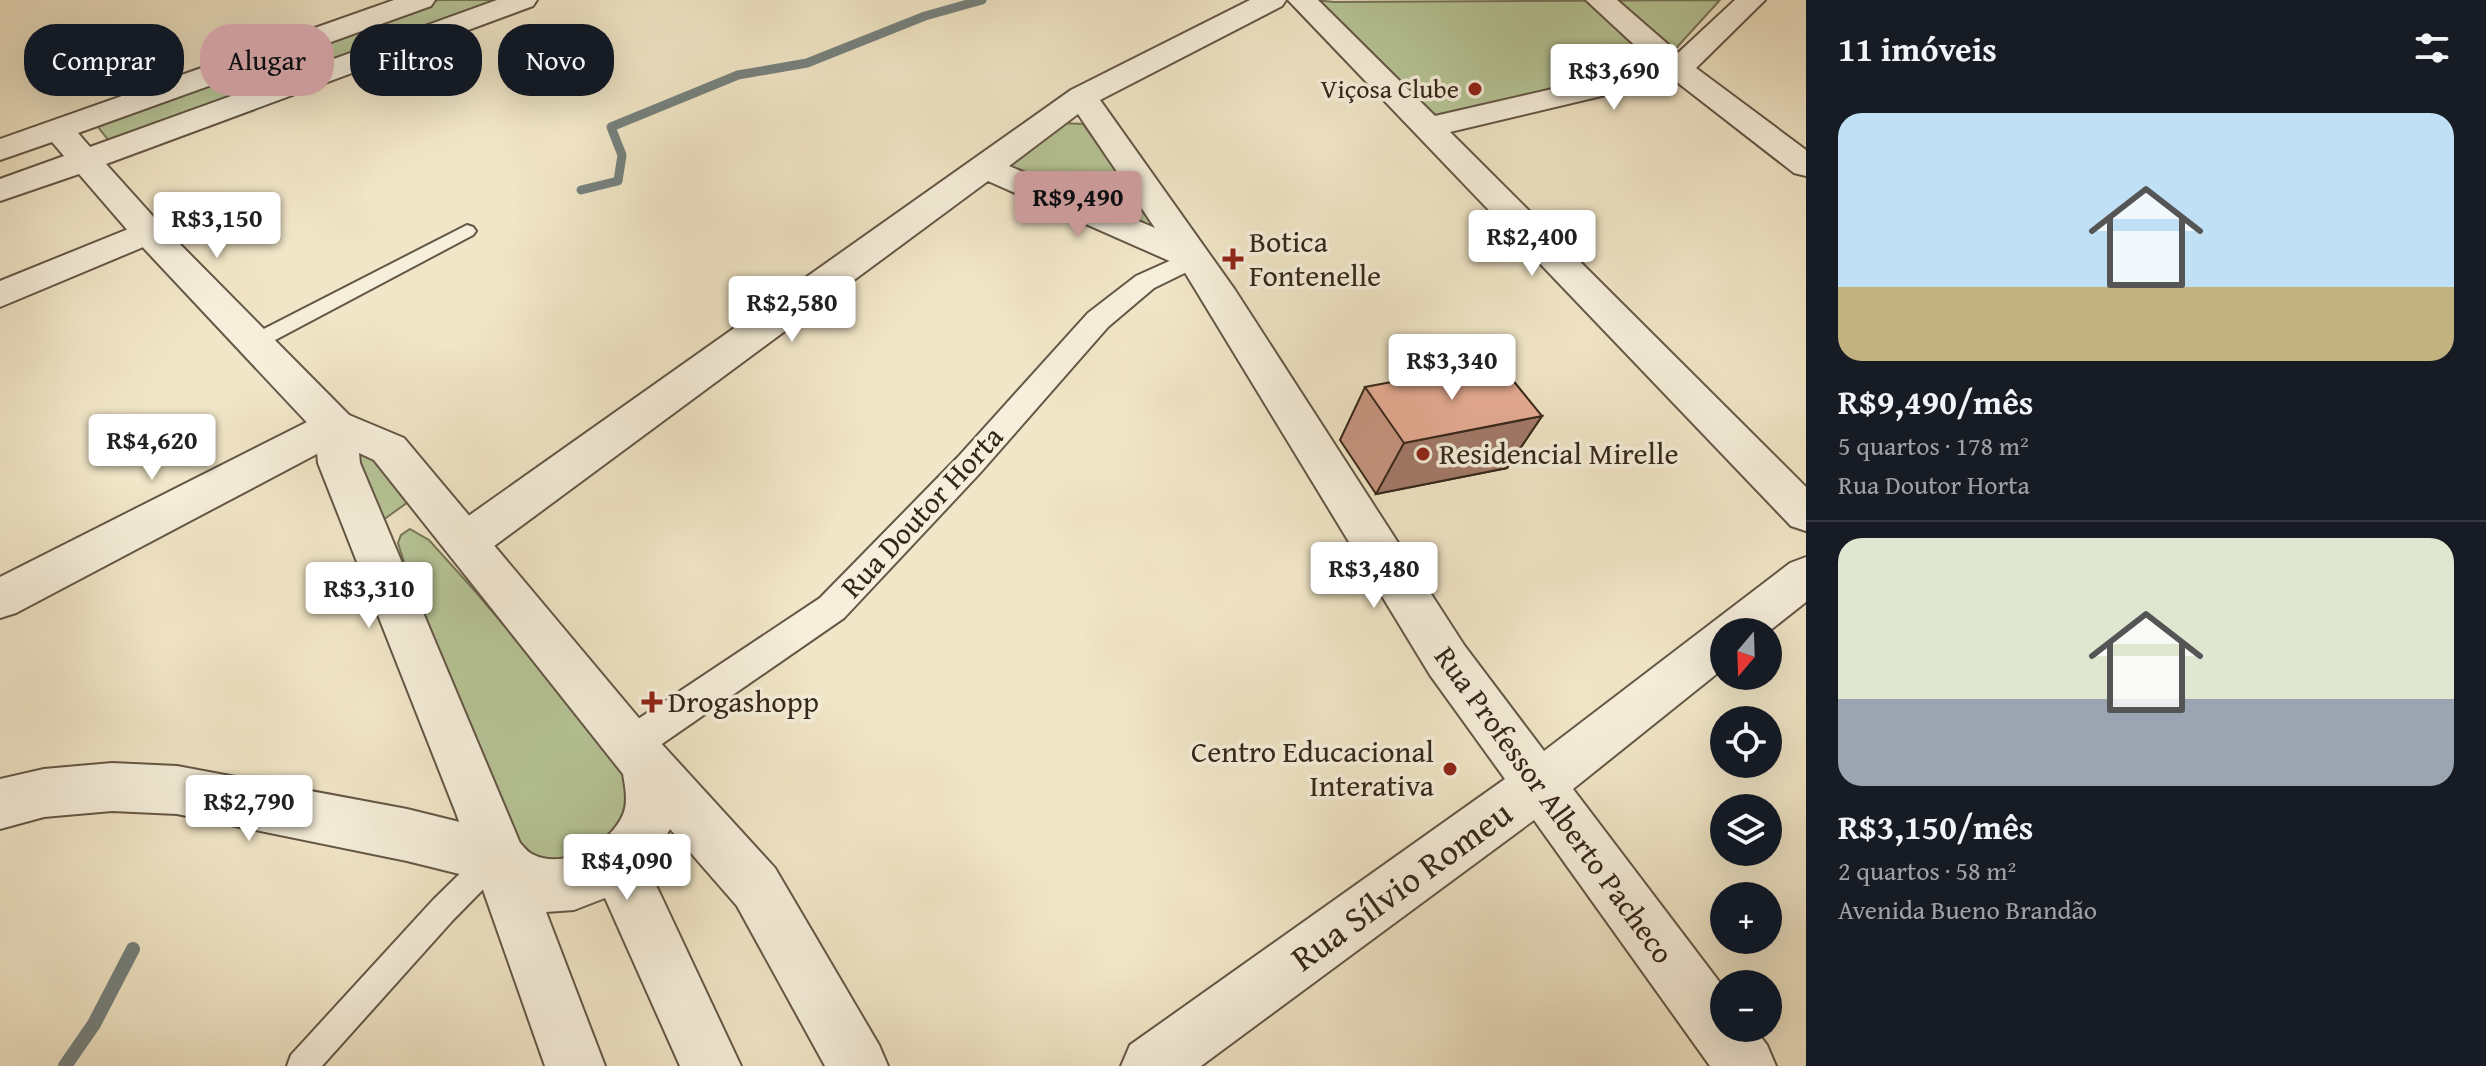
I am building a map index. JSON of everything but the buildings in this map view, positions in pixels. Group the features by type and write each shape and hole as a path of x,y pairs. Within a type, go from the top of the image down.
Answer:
{"street":[{"path":"0,150 421,0"},
{"path":"0,191 523,0"},
{"path":"456,530 1082,97 1272,0"},
{"path":"1302,0 1806,514"},
{"path":"1600,0 1678,69 1806,166"},
{"path":"1426,128 1678,69 1751,0"},
{"name":"Rua Professor Alberto Pacheco","path":"1082,97 1194,258 1447,660 1746,1066"},
{"path":"58,130 148,232 335,426 389,449 638,754 756,887 858,1066"},
{"path":"984,167 1194,258"},
{"path":"0,295 148,232"},
{"name":"Rua Doutor Horta","path":"638,754 832,608 969,465 1098,320 1145,282 1194,258"},
{"path":"335,426 339,463 482,813 575,1066"},
{"path":"0,599 335,426"},
{"path":"374,549 395,520 411,512 423,511 456,530"},
{"path":"1752,618 1806,576"},
{"name":"Rua Sílvio Romeu","path":"1151,1066 1538,786 1710,651"},
{"path":"0,804 44,793 112,787 177,790 407,835 496,857 514,874 538,883 564,885 592,877 617,863 638,840 650,814 651,782 638,754"},
{"path":"617,863 711,1066"}],"lane":[{"path":"255,342 467,231"},
{"path":"302,1066 443,910 496,857"}],"green space":[{"path":"438,0 500,0 433,24 371,24"},
{"name":"Viçosa Clube","path":"1313,0 1720,0 1668,57 1431,121"},
{"path":"350,32 350,54 334,60 334,37"},
{"path":"200,85 200,96 234,96 109,141 95,123 170,96 184,96 184,91"},
{"path":"1062,123 1083,124 1156,228 1008,168"},
{"path":"359,447 366,448 408,502 379,523 355,465"},
{"path":"410,529 429,540 474,590 622,765 631,799 620,830 572,866 539,862 515,838 421,616 398,543 401,535"}],"waterway":[{"path":"581,190 618,181 622,155 611,127 738,75 807,63 925,16 982,0"},
{"path":"65,1066 94,1024 133,949"}],"place":[{"name":"Viçosa Clube","path":"1475,89"},
{"name":"Botica Fontenelle","path":"1233,259"},
{"name":"Residencial Mirelle","path":"1423,454"},
{"name":"Drogashopp","path":"652,702"},
{"name":"Centro Educacional Interativa","path":"1450,769"}]}
